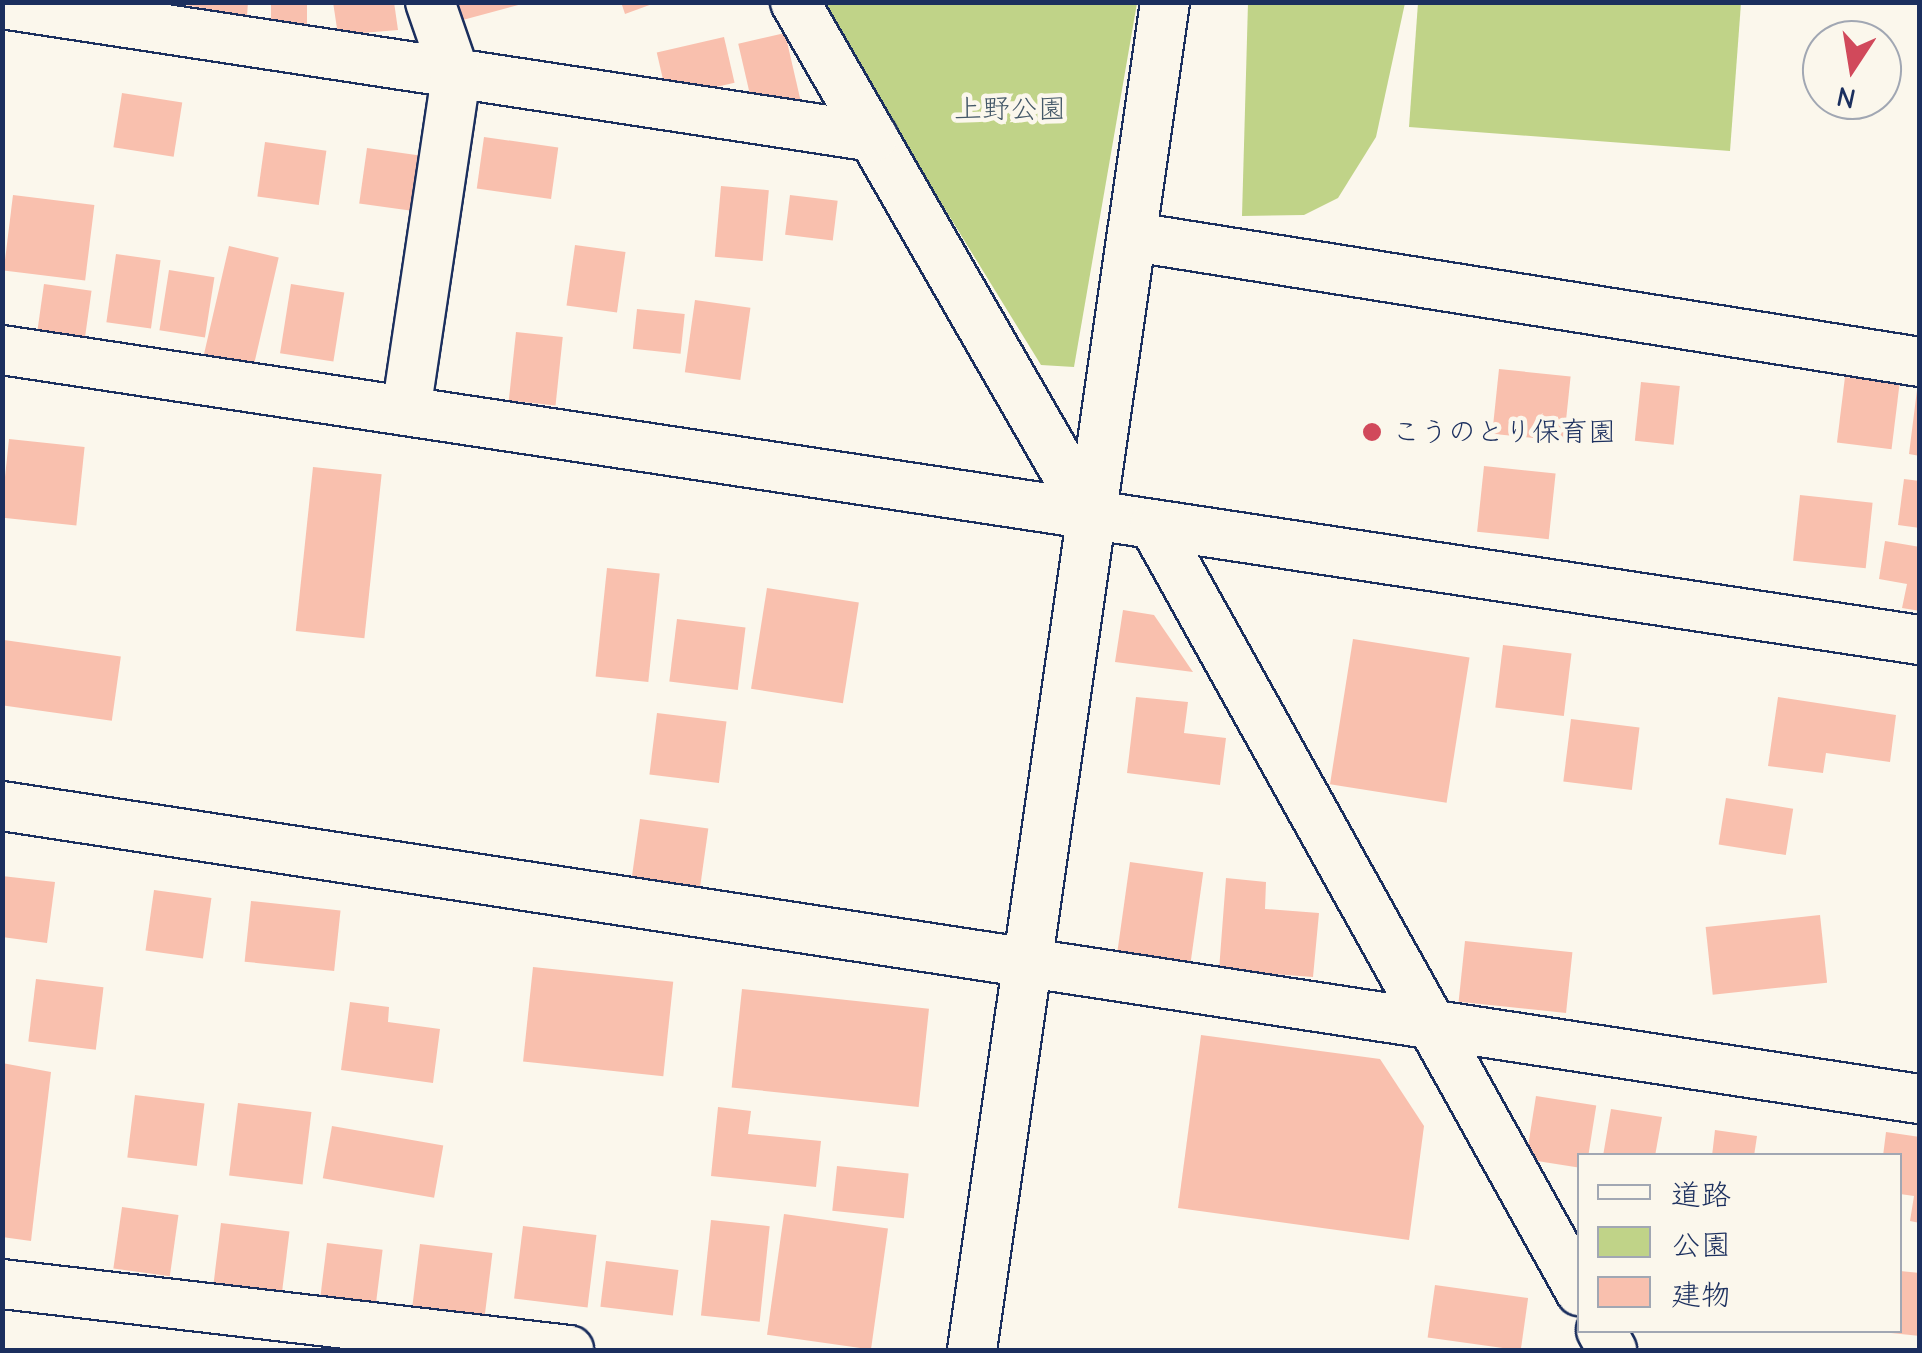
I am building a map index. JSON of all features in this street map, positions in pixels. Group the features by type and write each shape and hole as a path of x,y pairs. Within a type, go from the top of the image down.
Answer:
{"street":[{"path":"406,412 456,77 430,2"},
{"path":"795,2 1092,518"},
{"path":"972,1350 1166,2"},
{"path":"2,4 456,77 873,137"},
{"path":"1134,237 1920,362"},
{"path":"2,350 1092,518 1920,640"},
{"path":"1154,526 1436,1024 1577,1285"},
{"path":"2,806 1920,1099"},
{"path":"2,1284 569,1350"}],"green space":[{"name":"上野公園","path":"818,3 1137,3 1074,367 1041,365"},
{"path":"1248,3 1405,3 1376,137 1338,198 1304,215 1242,216"},
{"path":"1418,3 1741,3 1730,151 1409,127"}],"building":[{"path":"168,2 248,2 247,16"},
{"path":"271,2 307,2 307,31 271,31"},
{"path":"333,2 394,2 398,30 338,35"},
{"path":"454,2 522,2 522,4 459,21"},
{"path":"621,2 655,2 655,3 625,14"},
{"path":"785,33 800,99 754,110 738,44"},
{"path":"724,37 735,83 667,98 657,53"},
{"path":"122,93 182,103 174,157 113,147"},
{"path":"484,137 558,147 551,199 477,188"},
{"path":"265,142 326,151 319,205 257,196"},
{"path":"367,148 428,157 421,212 359,203"},
{"path":"721,186 769,190 763,261 715,257"},
{"path":"13,195 94,205 85,280 4,270"},
{"path":"790,195 838,201 833,241 785,235"},
{"path":"575,245 626,252 617,313 567,305"},
{"path":"229,246 279,257 251,376 202,365"},
{"path":"116,254 161,260 151,329 106,322"},
{"path":"169,270 214,277 205,337 159,330"},
{"path":"44,284 92,291 84,343 37,336"},
{"path":"291,284 344,292 333,362 280,353"},
{"path":"695,300 750,308 740,380 685,372"},
{"path":"637,309 685,314 681,354 633,349"},
{"path":"516,332 563,337 556,406 509,401"},
{"path":"1499,369 1571,377 1564,441 1492,434"},
{"path":"1845,377 1900,384 1892,449 1837,443"},
{"path":"1641,382 1680,386 1674,445 1635,441"},
{"path":"1920,390 1920,456 1909,454"},
{"path":"9,439 85,447 76,526 2,518"},
{"path":"1484,466 1556,474 1549,539 1477,532"},
{"path":"313,467 382,474 364,638 296,631"},
{"path":"1904,479 1920,481 1920,528 1898,525"},
{"path":"1800,495 1873,503 1866,568 1793,561"},
{"path":"1885,541 1920,547 1920,611 1902,608 1907,584 1879,579"},
{"path":"607,568 660,574 648,682 596,676"},
{"path":"767,588 859,603 843,703 751,689"},
{"path":"1123,610 1154,615 1193,672 1115,662"},
{"path":"677,619 745,627 738,690 669,682"},
{"path":"1353,639 1470,657 1447,803 1330,784"},
{"path":"4,640 121,656 112,721 2,705"},
{"path":"1503,645 1571,653 1564,716 1495,708"},
{"path":"1136,697 1188,702 1184,733 1226,738 1220,785 1127,773"},
{"path":"1778,697 1896,715 1890,762 1826,753 1823,773 1768,766"},
{"path":"657,713 726,722 719,783 649,775"},
{"path":"1571,719 1639,727 1632,790 1563,782"},
{"path":"1726,798 1793,809 1786,855 1719,844"},
{"path":"640,819 708,829 700,891 631,881"},
{"path":"1130,862 1203,872 1190,967 1117,957"},
{"path":"2,876 55,882 47,943 2,937"},
{"path":"1226,878 1266,882 1265,909 1319,913 1313,977 1219,970"},
{"path":"154,890 211,898 203,958 146,950"},
{"path":"251,901 341,910 334,971 245,962"},
{"path":"1820,915 1827,983 1713,995 1706,927"},
{"path":"1465,941 1572,952 1566,1013 1459,1002"},
{"path":"533,967 673,982 663,1076 523,1061"},
{"path":"36,979 103,987 96,1050 28,1042"},
{"path":"742,989 929,1009 919,1107 732,1087"},
{"path":"350,1002 389,1007 388,1022 440,1029 433,1083 341,1070"},
{"path":"1201,1035 1380,1059 1424,1126 1409,1240 1178,1208"},
{"path":"2,1063 51,1072 31,1241 2,1237"},
{"path":"135,1095 204,1104 197,1166 127,1158"},
{"path":"1536,1096 1596,1106 1589,1153 1577,1153 1577,1167 1526,1159"},
{"path":"238,1103 311,1112 303,1184 229,1175"},
{"path":"718,1107 751,1111 748,1134 821,1141 816,1187 711,1176"},
{"path":"1611,1109 1662,1117 1656,1153 1604,1153"},
{"path":"332,1126 443,1146 434,1198 323,1178"},
{"path":"1715,1130 1757,1136 1754,1153 1712,1153"},
{"path":"1886,1132 1920,1137 1920,1223 1910,1221 1914,1196 1902,1194 1902,1153 1883,1153"},
{"path":"837,1166 909,1174 904,1218 832,1211"},
{"path":"122,1207 178,1215 170,1276 113,1268"},
{"path":"784,1214 888,1229 871,1349 767,1335"},
{"path":"711,1220 770,1226 760,1322 701,1315"},
{"path":"221,1223 289,1231 282,1294 213,1286"},
{"path":"523,1226 596,1235 588,1307 514,1298"},
{"path":"327,1243 383,1250 375,1311 319,1305"},
{"path":"420,1244 492,1253 483,1326 411,1317"},
{"path":"606,1261 678,1270 673,1316 600,1307"},
{"path":"1902,1271 1920,1273 1920,1336 1891,1333 1902,1333"},
{"path":"1435,1285 1528,1298 1521,1350 1428,1337"}],"place":[{"name":"こうのとり保育園","path":"1372,432"}]}
